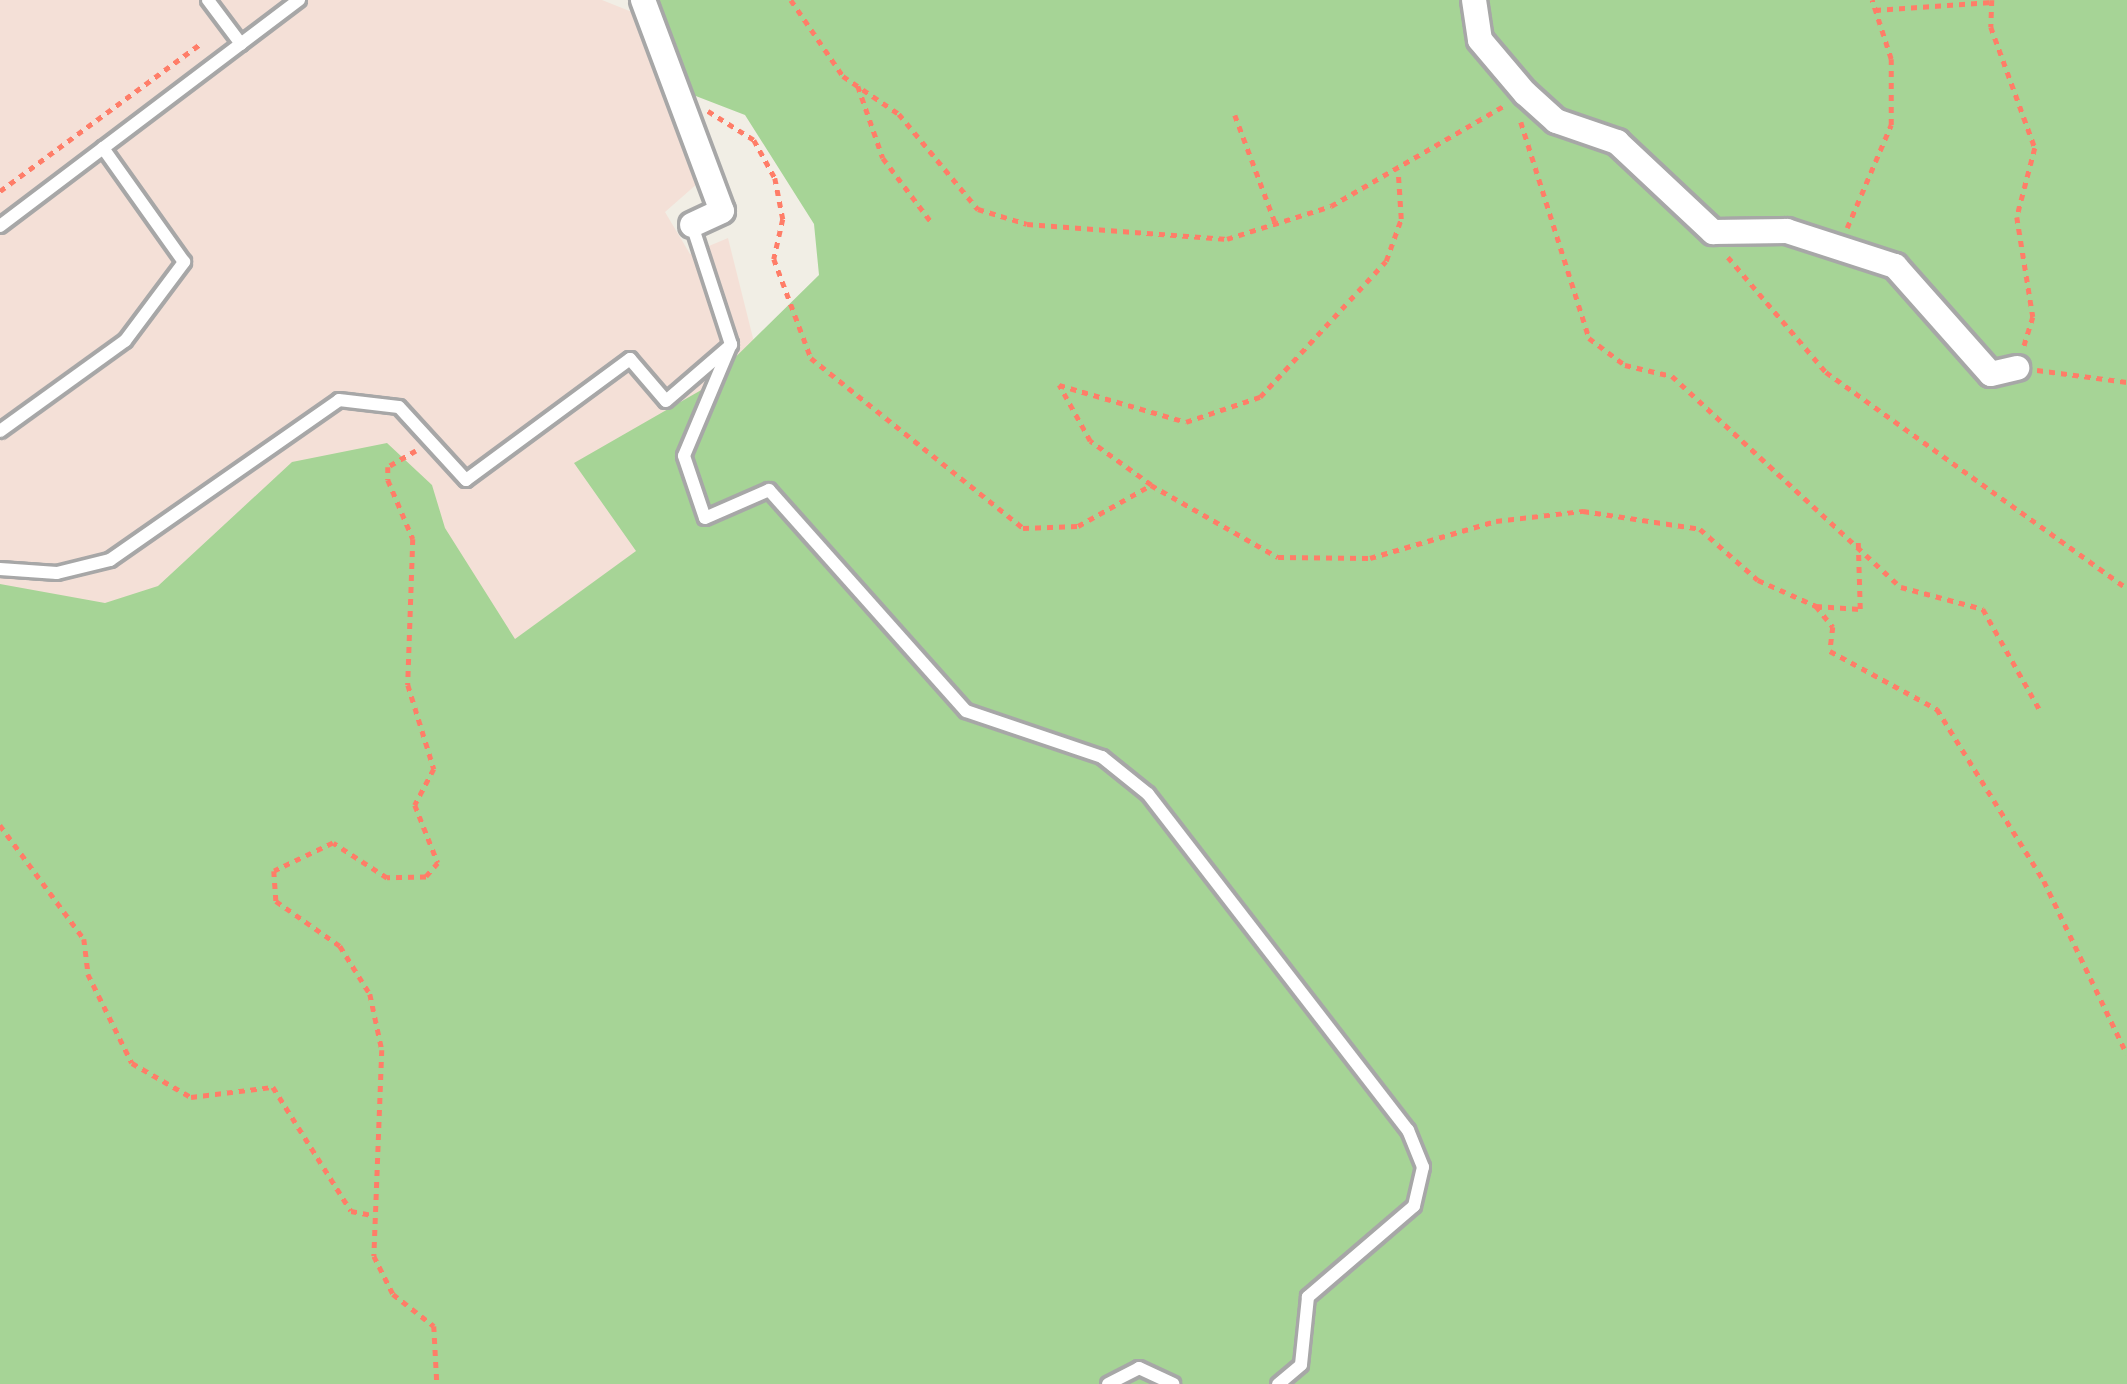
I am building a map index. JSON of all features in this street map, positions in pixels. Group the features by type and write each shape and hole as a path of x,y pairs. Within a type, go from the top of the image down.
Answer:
{"street":[{"path":"643,0 722,211 692,225"},
{"path":"1474,0 1480,40 1525,93 1556,121 1617,142 1713,232 1787,230 1895,266 1990,374 2017,368"}],"lane":[{"path":"208,0 241,44"},
{"path":"0,226 298,0"},
{"path":"0,431 125,341 184,262 103,148"},
{"path":"692,225 731,344 724,383 684,456 705,518 769,490 966,711 1102,757 1148,794 1408,1130 1423,1167 1414,1206 1308,1297 1301,1365 1278,1384"},
{"path":"0,569 58,573 110,560 339,400 399,407 466,480 630,359 666,401 731,344"},
{"path":"1108,1384 1138,1368 1173,1384"}],"path":[{"path":"790,0 858,86 899,114 978,209 1027,224 1227,239 1276,224 1397,169 1525,93"},
{"path":"1837,247 1891,125 1872,0"},
{"path":"1876,10 1992,1 1990,27 2035,148 2017,217 2032,317 2017,368 2127,382"},
{"path":"0,191 200,44"},
{"path":"858,86 883,158 932,224"},
{"path":"1525,93 1518,139 1589,338 1625,365 1672,376 1818,517 1858,540 1901,586 1982,609 2041,712"},
{"path":"685,111 718,111 776,178 783,219 774,260 811,358 995,508 1046,534 1151,485"},
{"path":"1235,115 1276,224"},
{"path":"1397,169 1401,219 1386,261 1259,398 1186,422 1059,385 1090,441 1214,529 1278,557 1370,558 1496,520 1658,515 1700,529 1758,580 1816,606 1860,609 1858,540"},
{"path":"1713,232 1826,372 2127,588"},
{"path":"431,442 388,467 413,538 408,685 434,769 415,805 438,863 426,877 387,878 333,843 274,871 276,901 340,946 370,994 382,1050 371,1215 393,1294 434,1326 437,1384"},
{"path":"1816,606 1833,627 1830,651 1937,710 2044,881 2127,1054"},
{"path":"0,825 84,938 88,974 132,1063 191,1097 273,1087 351,1211 371,1215"}],"shaded area":[{"path":"0,0 602,0 632,12 698,183 665,212 690,254 728,238 760,366 758,445 0,1384"}],"green space":[{"path":"659,0 2127,0 2127,1384 0,1384 0,584 105,603 158,586 292,462 387,443 432,485 445,528 515,639 636,551 574,463 703,389 819,275 814,224 745,115 675,88"}]}
